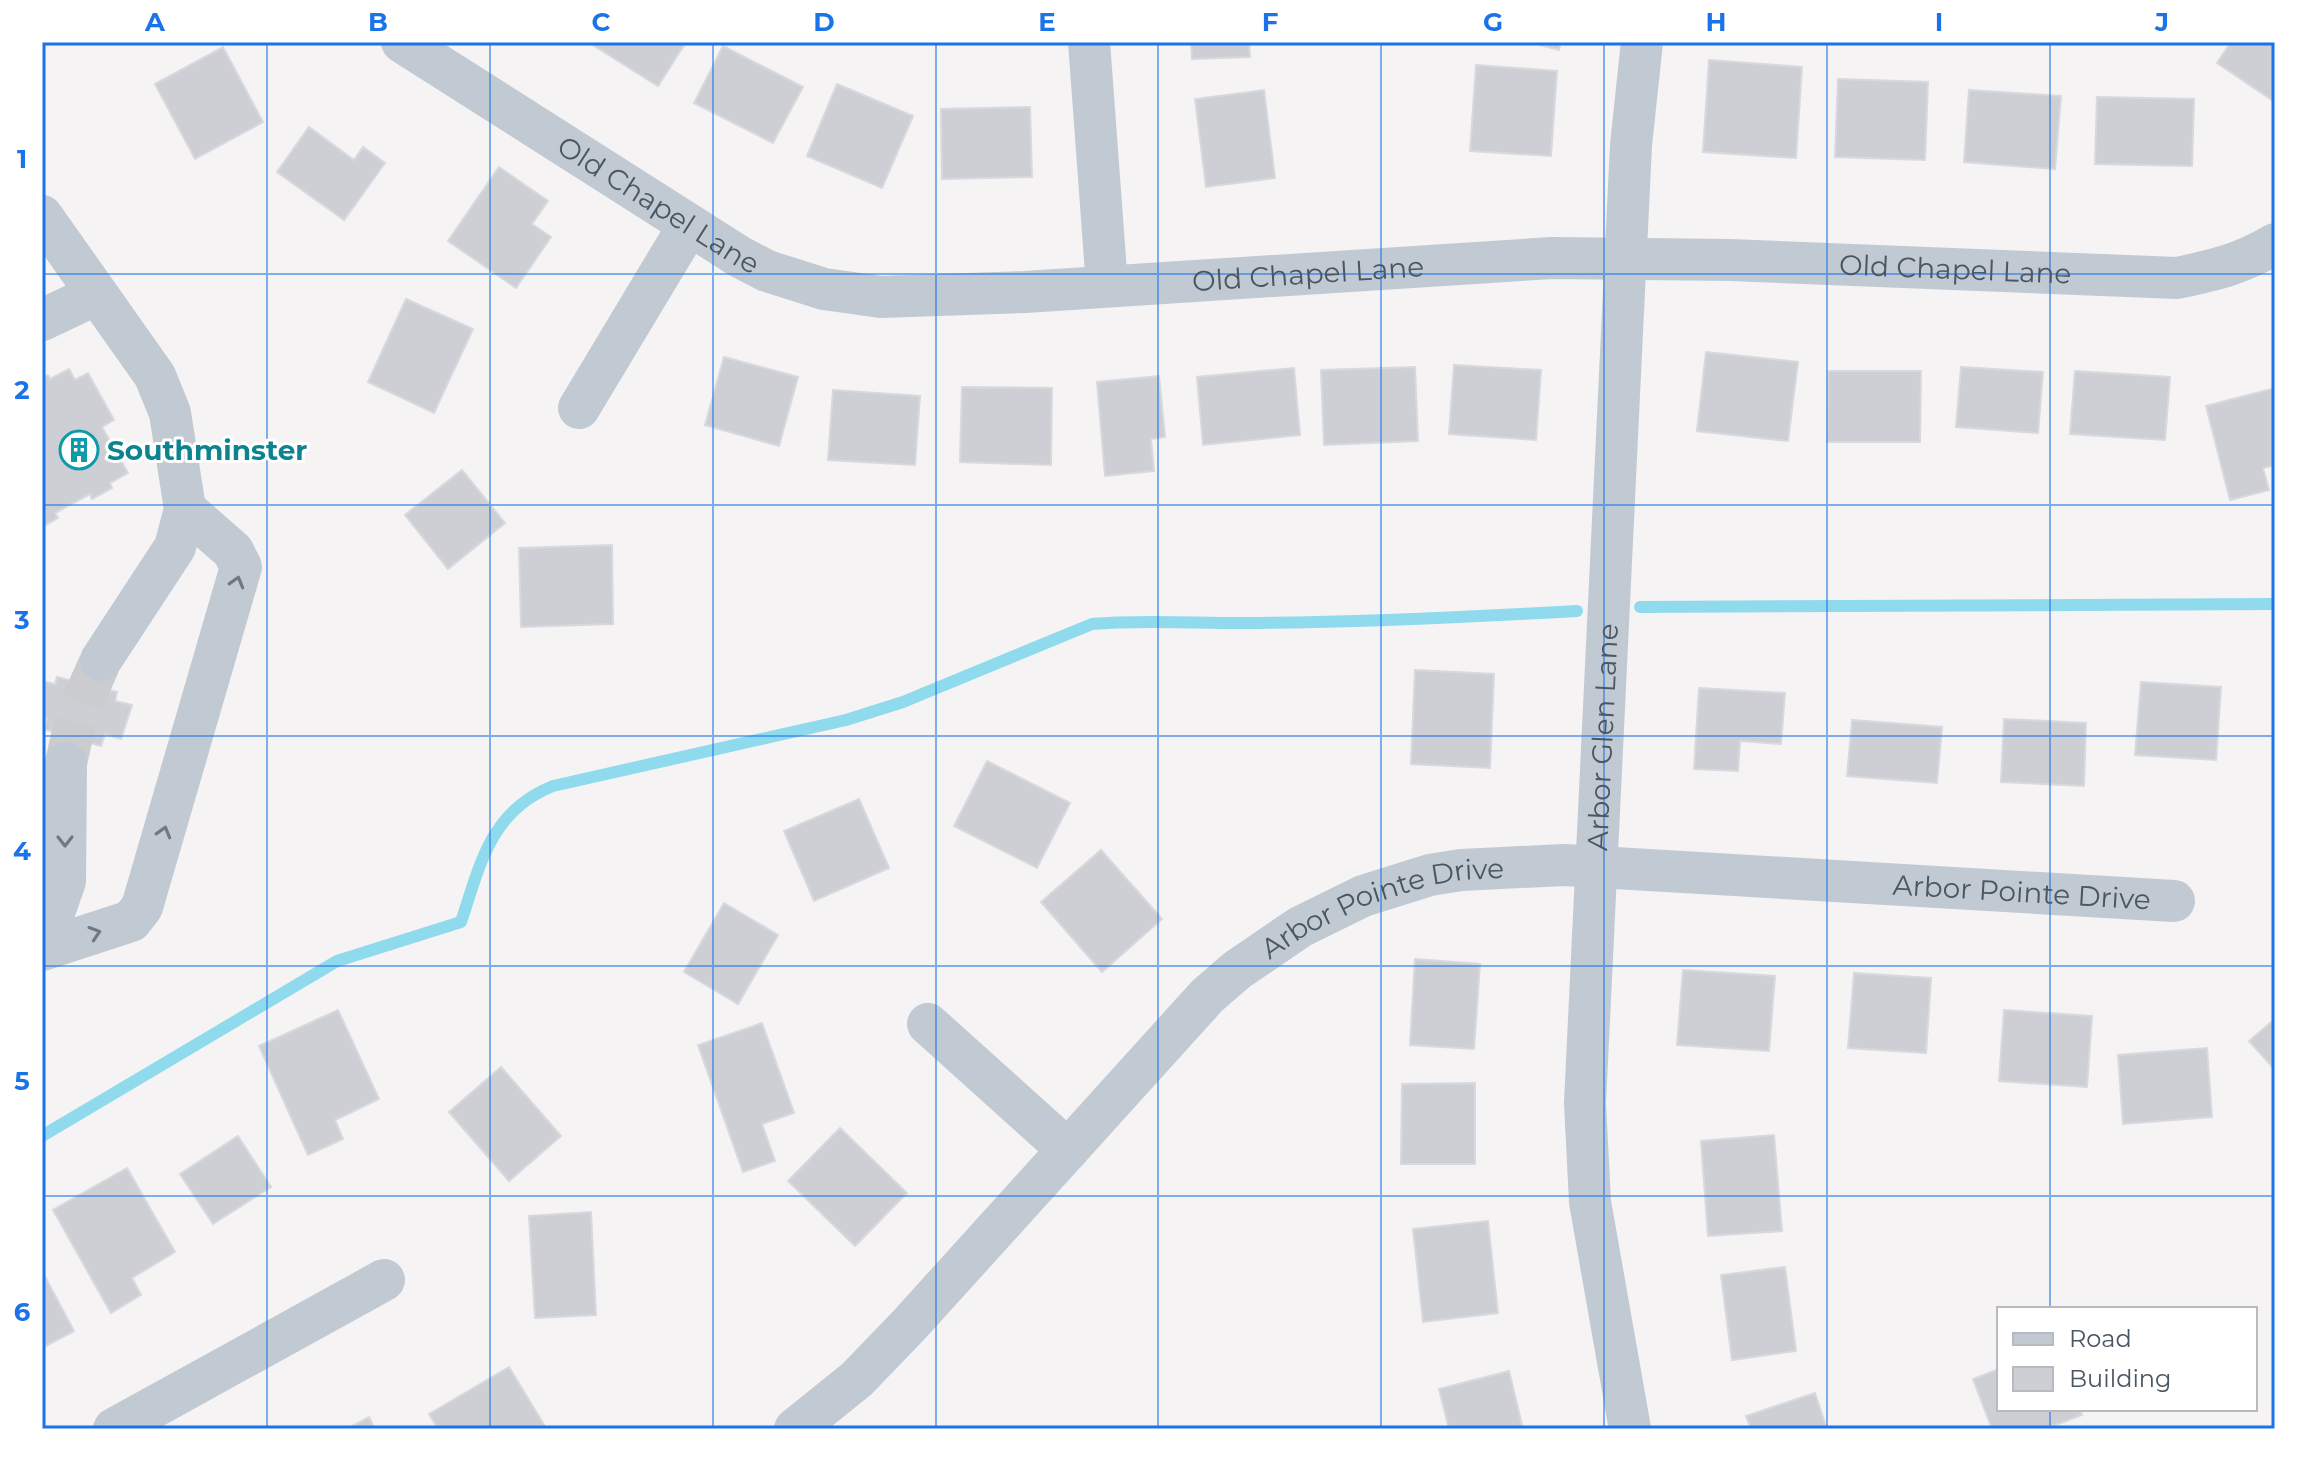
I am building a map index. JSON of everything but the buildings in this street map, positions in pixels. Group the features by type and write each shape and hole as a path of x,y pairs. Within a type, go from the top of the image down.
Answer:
{"street":[{"name":"Old Chapel Lane","path":"402,42 689,225 767,271 824,289 881,297 1025,292 1552,258 1730,260 2177,278 2225,268 2248,260 2275,244"},
{"path":"1089,42 1107,286"},
{"name":"Arbor Glen Lane","path":"1630,1429 1592,1218 1585,1103 1631,145 1642,42"},
{"path":"42,216 155,376 170,413 185,509 175,547 101,660"},
{"path":"579,408 689,225"},
{"path":"42,320 97,294"},
{"path":"42,948 131,921 142,907 241,567 233,551 185,509"},
{"path":"42,948 65,881 66,763"},
{"name":"Arbor Pointe Drive","path":"795,1429 857,1379 910,1324 1207,996 1237,970 1300,927 1363,896 1430,875 1461,870 1564,865 2174,901"},
{"path":"928,1024 1068,1150"},
{"path":"114,1429 384,1280"}],"waterway":[{"path":"1640,607 2275,604"},
{"path":"42,1136 337,961 461,922 482,861 501,825 532,797 553,786 846,720 903,702 1092,624 1338,622 1577,611"}],"tunnel":[{"path":"66,763 77,714 101,660"}],"place":[{"name":"Southminster","path":"79,450"}]}
